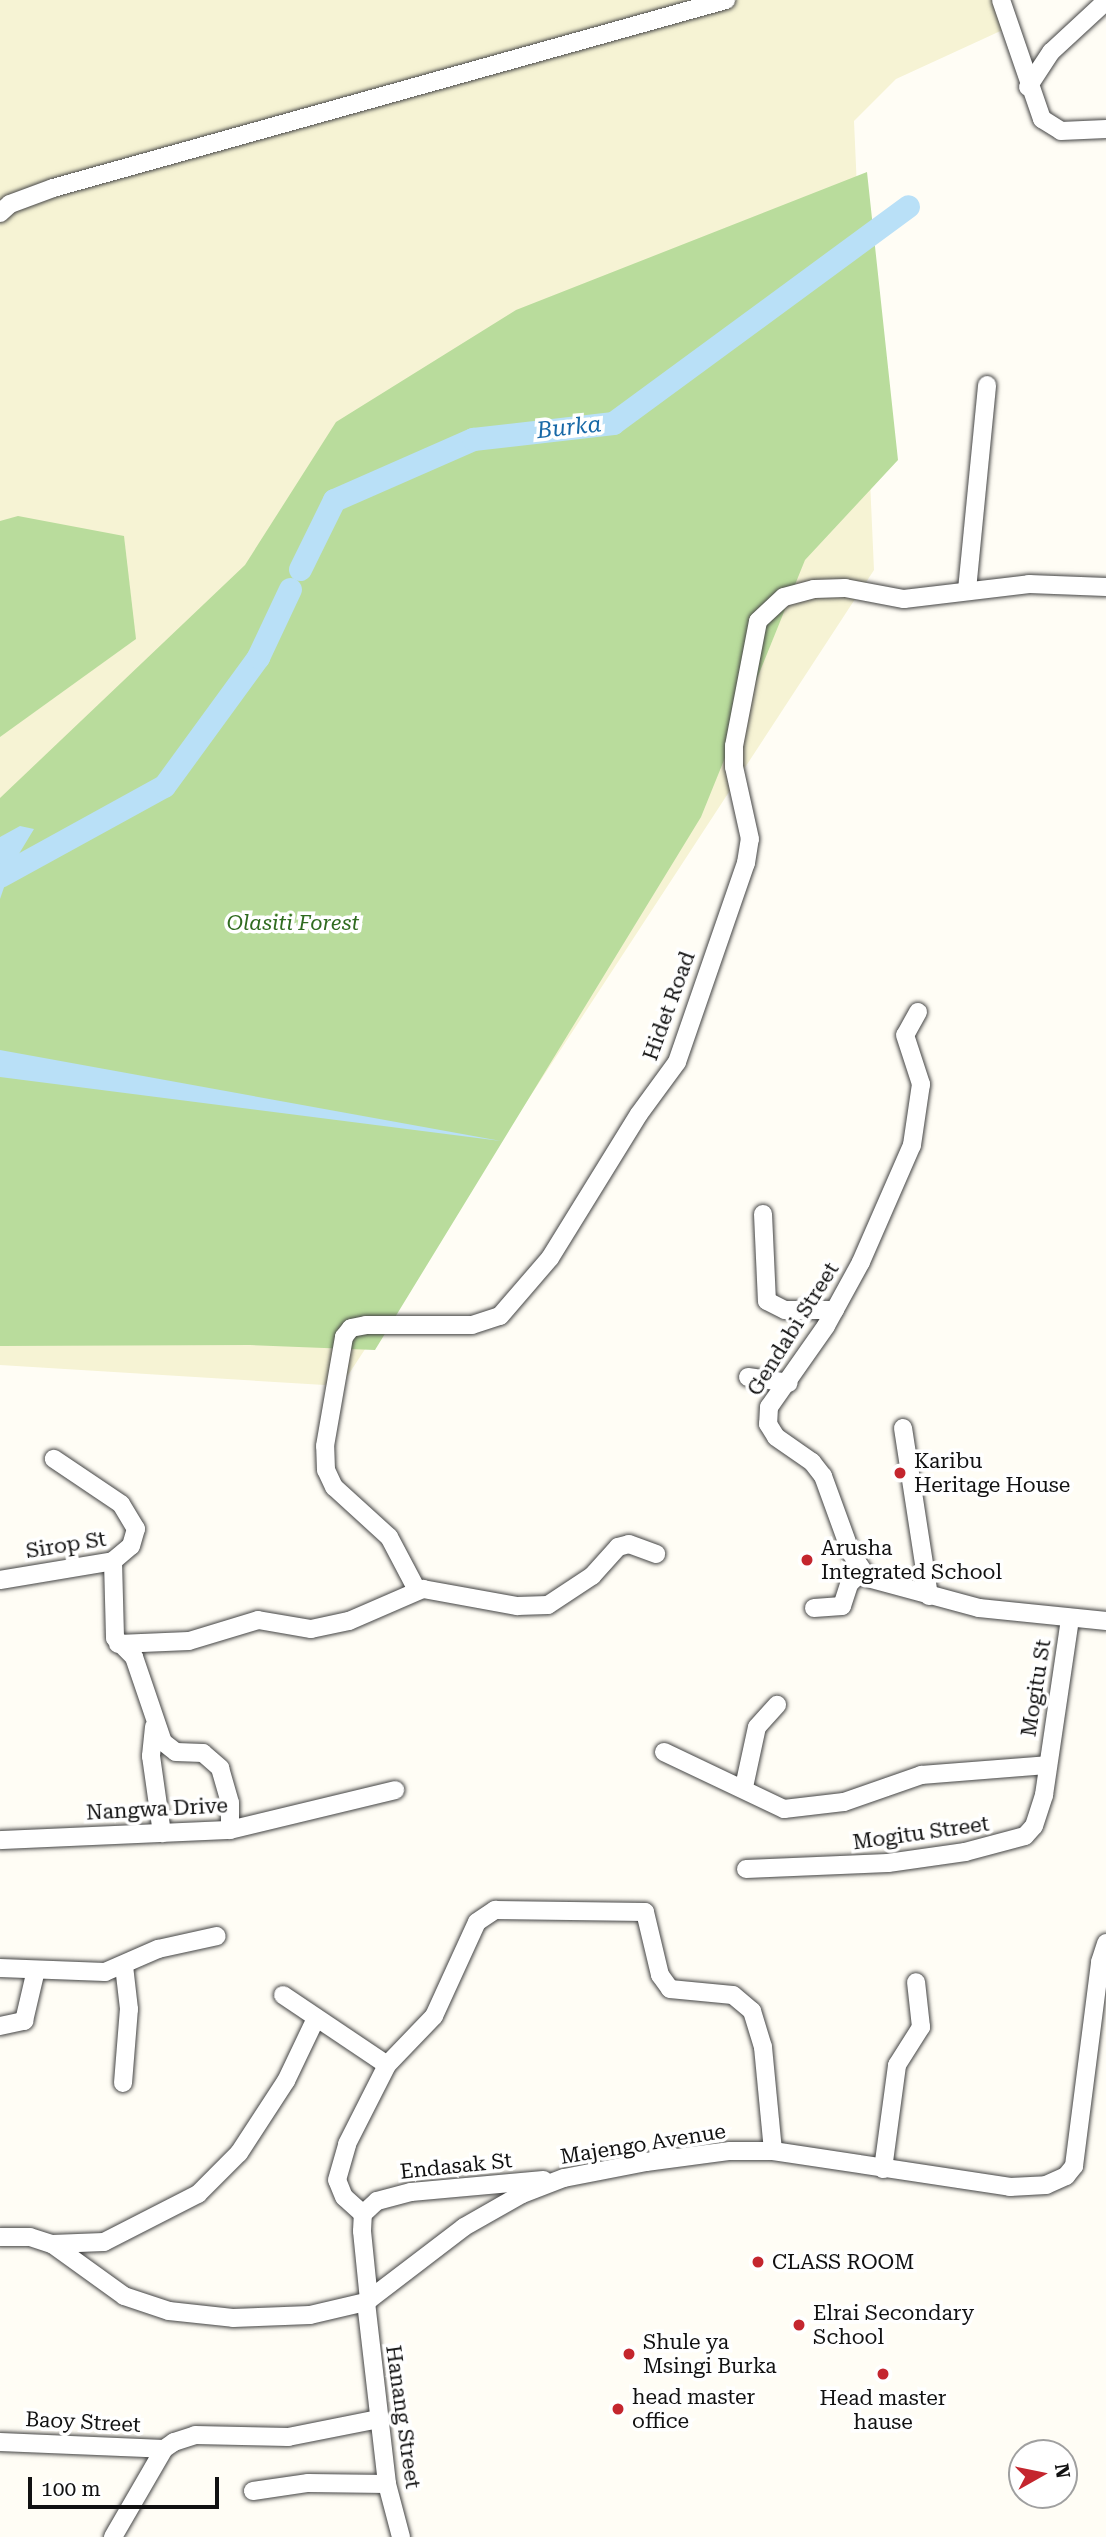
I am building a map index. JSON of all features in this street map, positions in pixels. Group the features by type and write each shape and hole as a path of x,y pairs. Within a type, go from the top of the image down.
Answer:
{"street":[{"path":"0,214 9,204 53,188 726,0"},
{"path":"1001,0 1028,87 1042,119 1052,128 1069,132 1106,129"},
{"path":"1028,87 1051,52 1106,1"},
{"path":"967,590 987,384"},
{"name":"Hidet Road","path":"416,1590 389,1537 334,1487 326,1470 325,1446 346,1332 387,1323 472,1325 500,1316 550,1258 639,1114 673,1070 746,863 750,839 737,786 734,746 758,621 769,607 784,597 814,589 845,588 895,599 1028,584 1106,587"},
{"name":"Gendabi Street","path":"862,1572 823,1476 770,1429 767,1412 789,1383 835,1310 883,1216 912,1145 921,1084 905,1035 919,1012"},
{"path":"763,1214 767,1301 785,1310 835,1310"},
{"path":"748,1377 789,1383"},
{"path":"903,1428 929,1596"},
{"name":"Sirop St","path":"0,1580 113,1561 131,1546 136,1529 131,1517 100,1486 54,1459"},
{"path":"118,1644 189,1641 258,1620 311,1629 349,1620 416,1590 435,1589 540,1606 556,1602 592,1576 618,1547 629,1544 656,1554"},
{"path":"113,1561 118,1644 134,1657 154,1727 171,1750 203,1753 220,1768 229,1803 230,1830"},
{"path":"814,1608 843,1605 849,1584 862,1572 876,1582 979,1608 1106,1621"},
{"name":"Mogitu St","path":"1046,1765 1070,1618"},
{"path":"744,1787 757,1727 777,1705"},
{"path":"154,1727 151,1756 162,1833"},
{"path":"664,1752 744,1787 773,1807 820,1807 921,1775 1046,1765"},
{"name":"Mogitu Street","path":"746,1869 888,1863 1011,1842 1034,1826 1046,1765"},
{"name":"Nangwa Drive","path":"0,1840 230,1830 395,1790"},
{"path":"367,2301 363,2214 344,2197 337,2174 387,2065 434,2016 479,1918 501,1910 642,1909 668,1987 682,1994 718,1992 742,1999 755,2017 763,2047 774,2151"},
{"path":"0,1968 98,1972 124,1966 158,1949 217,1936"},
{"name":"Majengo Avenue","path":"0,2237 30,2237 52,2244 124,2296 169,2311 233,2318 310,2315 367,2301 478,2217 564,2178 694,2155 774,2151 1019,2188 1046,2185 1071,2172 1106,1943"},
{"path":"123,2083 129,2009 124,1966"},
{"path":"0,2026 24,2021 36,1970"},
{"path":"883,2169 897,2065 922,2022 916,1982"},
{"path":"283,1995 387,2065"},
{"path":"52,2244 104,2242 198,2194 239,2153 286,2081 316,2018"},
{"name":"Endasak St","path":"363,2214 380,2200 411,2192 564,2178"},
{"name":"Hanang Street","path":"367,2301 387,2484 401,2537"},
{"path":"113,2537 163,2449 195,2435 288,2437 379,2419"},
{"name":"Baoy Street","path":"0,2442 163,2449"},
{"path":"253,2491 308,2483 387,2484"}],"green space":[{"name":"Olasiti Forest","path":"0,0 998,0 1007,28 896,79 854,121 874,570 341,1386 0,1365"},
{"name":"Olasiti Forest","path":"867,172 898,460 805,560 701,817 375,1350 250,1345 0,1346 0,798 245,565 336,422 516,310"},
{"path":"18,516 124,536 136,639 0,737 0,521"}],"water":[{"path":"20,826 34,829 11,867 0,899 0,837"},
{"path":"0,1050 501,1141 0,1077"}],"waterway":[{"name":"Burka","path":"300,569 334,500 473,439 613,423 908,206"},
{"path":"0,876 164,786 258,657 290,589"}],"place":[{"name":"Karibu Heritage House","path":"900,1473"},
{"name":"Arusha Integrated School","path":"807,1560"},
{"name":"CLASS ROOM","path":"758,2262"},
{"name":"Elrai Secondary School","path":"799,2325"},
{"name":"Shule ya Msingi Burka","path":"629,2354"},
{"name":"Head master hause","path":"883,2374"},
{"name":"head master office","path":"618,2409"}]}
